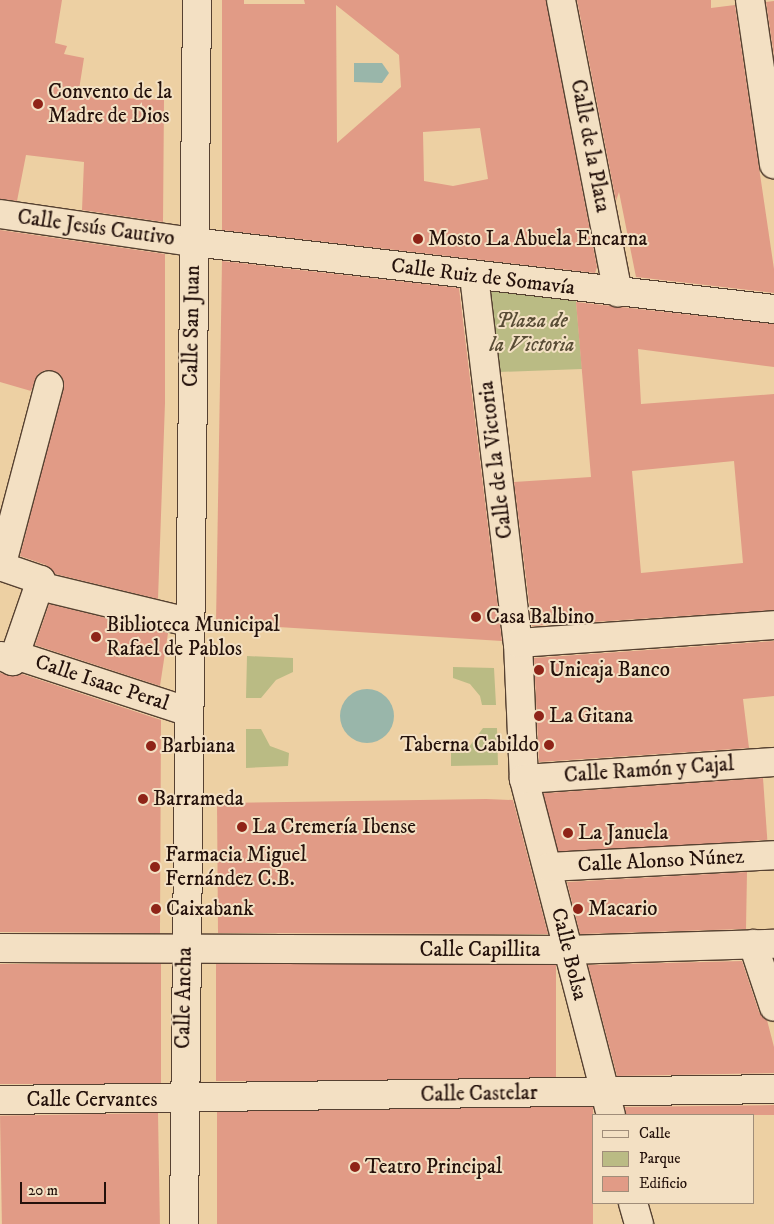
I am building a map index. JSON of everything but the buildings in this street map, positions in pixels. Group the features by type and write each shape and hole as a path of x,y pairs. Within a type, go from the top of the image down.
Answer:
{"street":[{"name":"Calle San Juan","path":"188,622 197,0"},
{"name":"Calle de la Plata","path":"561,0 618,293"},
{"path":"750,0 774,164"},
{"name":"Calle Jesús Cautivo","path":"0,214 193,242"},
{"name":"Calle Ruiz de Somavía","path":"193,242 774,310"},
{"name":"Calle de la Victoria","path":"474,276 518,644 526,785"},
{"path":"8,655 41,580 1,567 48,385"},
{"path":"39,586 188,622"},
{"name":"Calle Ancha","path":"184,1224 183,1099 188,622"},
{"path":"518,644 774,625"},
{"name":"Calle Isaac Peral","path":"8,655 188,712"},
{"name":"Calle Ramón y Cajal","path":"526,785 774,762"},
{"name":"Calle Bolsa","path":"526,785 548,867 566,950 608,1104"},
{"name":"Calle Alonso Núnez","path":"548,867 774,855"},
{"path":"764,944 774,1007"},
{"name":"Calle Capillita","path":"0,948 566,950 764,944"},
{"name":"Calle Castelar","path":"183,1099 608,1104 774,1089"},
{"name":"Calle Cervantes","path":"0,1100 183,1099"},
{"path":"633,1204 639,1224"}],"green space":[{"name":"Plaza de la Victoria","path":"490,291 576,301 582,369 499,372"},
{"path":"247,656 293,658 293,672 276,680 261,698 246,698"},
{"path":"453,667 494,668 496,705 482,705 480,696 470,684 453,678"},
{"path":"483,728 497,728 498,765 451,766 451,753 469,747"},
{"path":"246,729 261,729 270,746 289,753 288,766 246,768"}],"shaded area":[{"path":"354,63 382,63 389,73 382,83 354,82"},
{"path":"362,689 372,689 382,693 390,701 394,716 390,731 382,739 372,743 362,743 352,739 344,731 340,721 340,711 344,701 352,693"}],"place":[{"name":"Convento de la Madre de Dios","path":"38,104"},
{"name":"Mosto La Abuela Encarna","path":"418,239"},
{"name":"Casa Balbino","path":"476,617"},
{"name":"Biblioteca Municipal Rafael de Pablos","path":"96,637"},
{"name":"Unicaja Banco","path":"539,670"},
{"name":"La Gitana","path":"539,716"},
{"name":"Taberna Cabildo","path":"549,745"},
{"name":"Barbiana","path":"151,746"},
{"name":"Barrameda","path":"143,799"},
{"name":"La Cremería Ibense","path":"242,827"},
{"name":"La Januela","path":"568,833"},
{"name":"Farmacia Miguel Fernández C.B.","path":"155,867"},
{"name":"Caixabank","path":"156,909"},
{"name":"Macario","path":"578,909"},
{"name":"Teatro Principal","path":"355,1167"}]}
